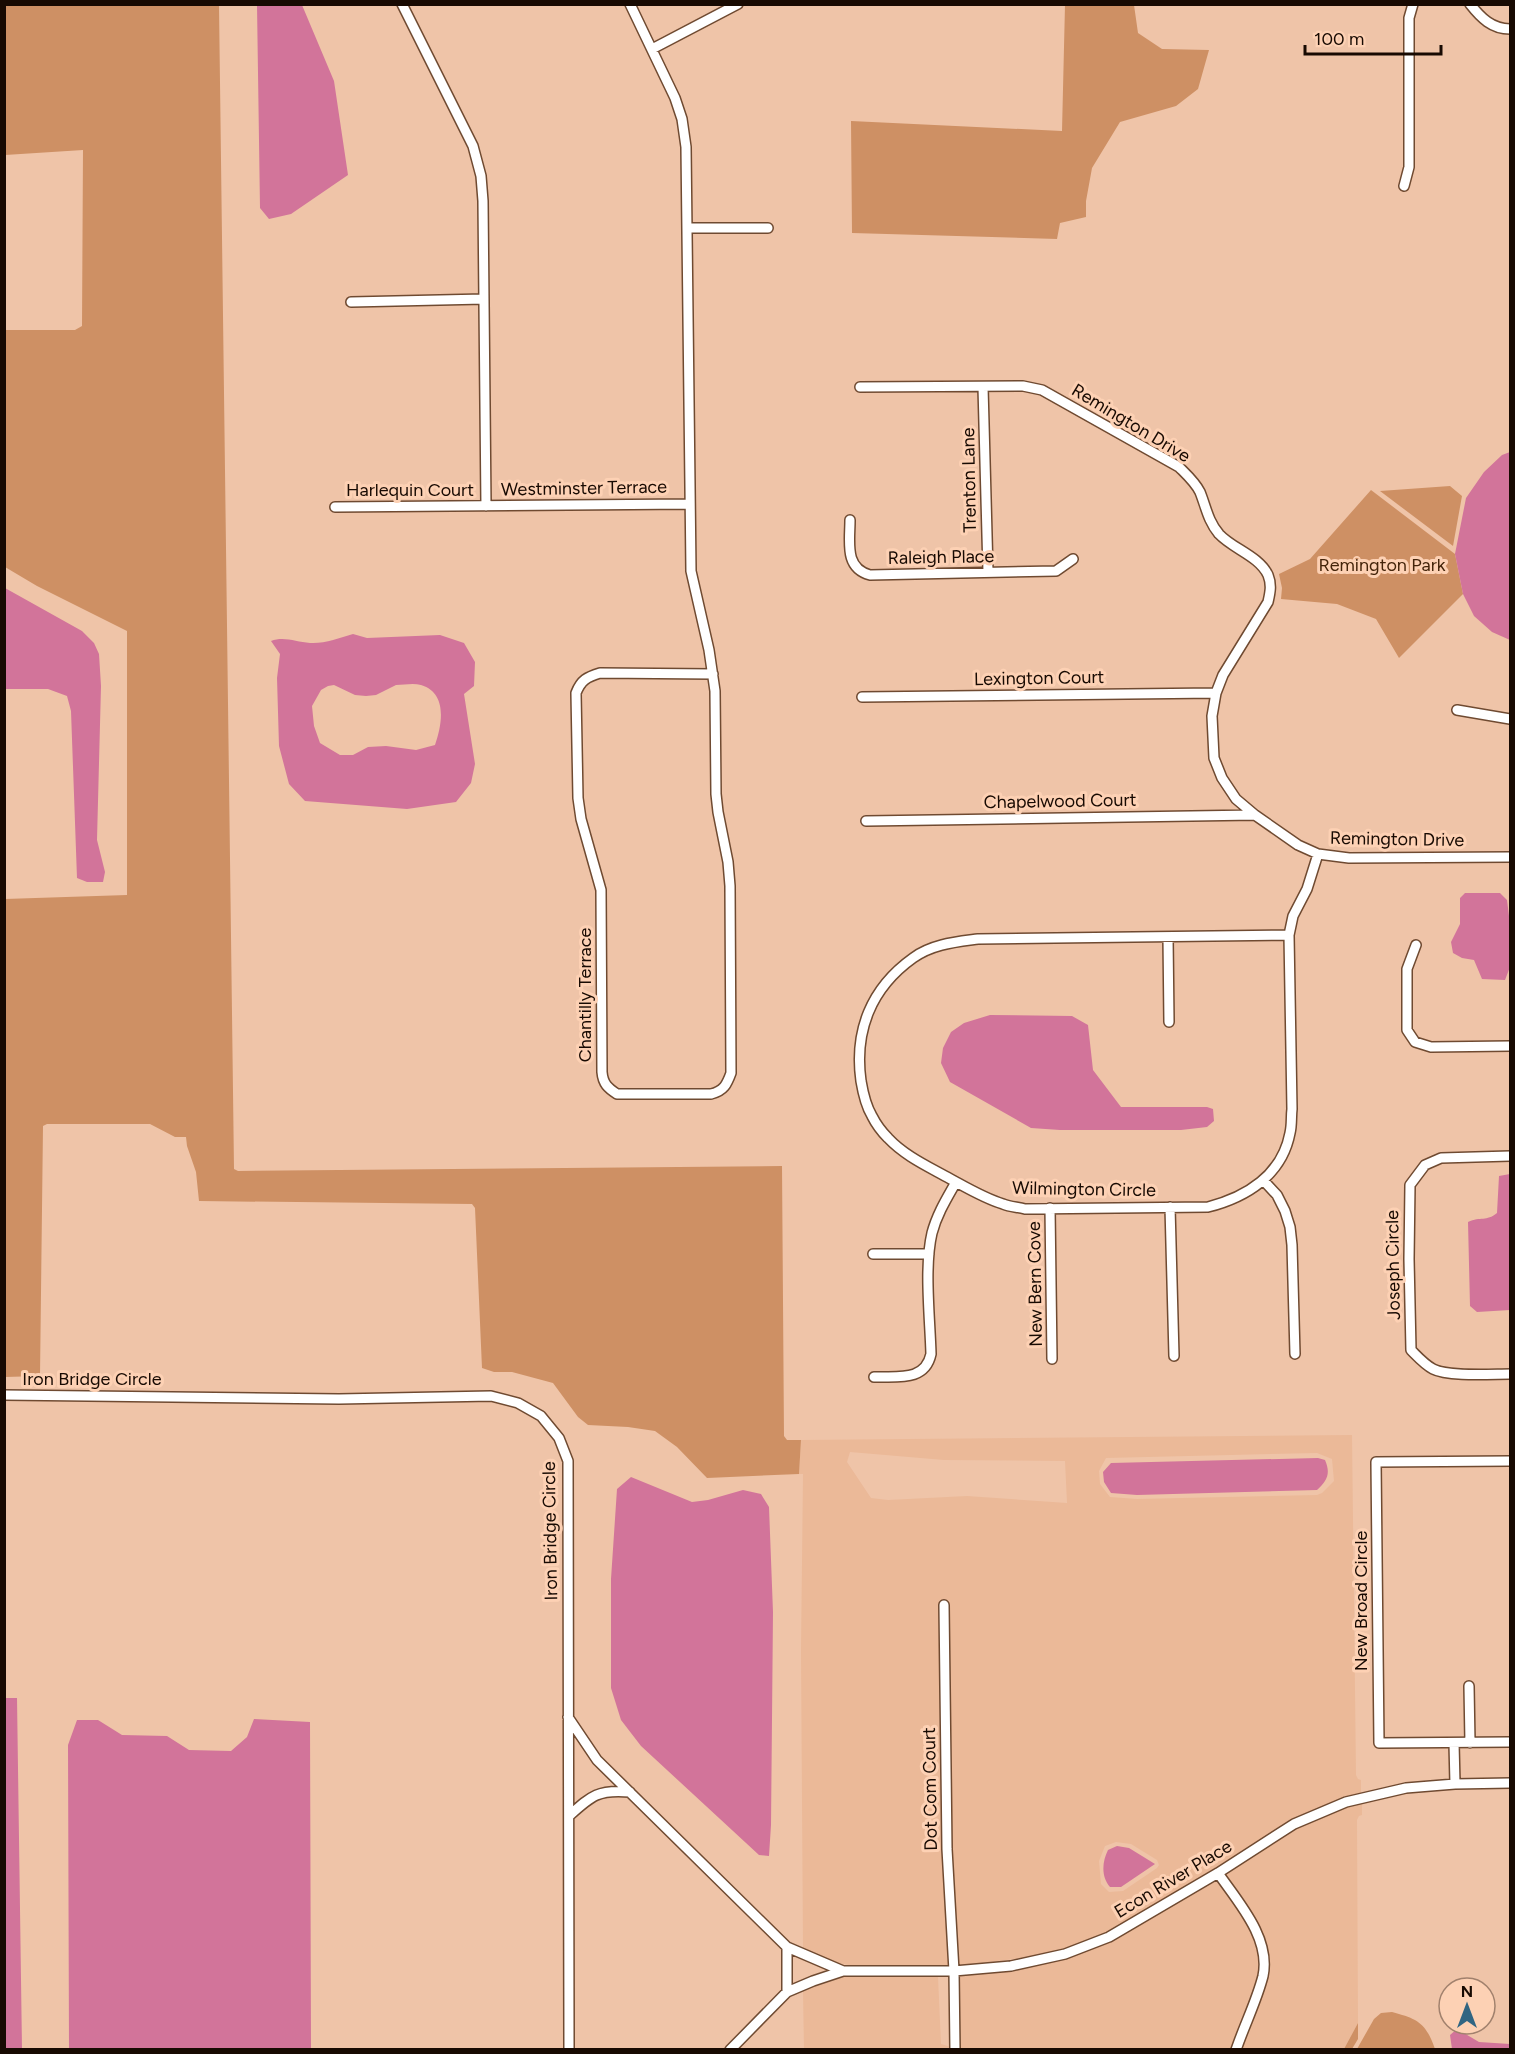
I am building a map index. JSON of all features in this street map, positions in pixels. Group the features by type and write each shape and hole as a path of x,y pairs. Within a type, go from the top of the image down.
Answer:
{"street":[{"name":"Westminster Terrace","path":"402,4 473,146 481,176 486,506 690,504 686,147 682,119 675,98 630,4"},
{"path":"652,49 738,4"},
{"path":"1404,186 1409,167 1409,18 1413,4"},
{"path":"1470,4 1487,23 1501,29 1510,29"},
{"path":"688,228 768,228"},
{"path":"351,302 484,299"},
{"name":"Remington Drive","path":"860,387 1023,386 1042,390 1179,467 1191,478 1199,492 1210,522 1230,544 1262,565 1269,577 1271,589 1268,602 1223,675 1216,693 1212,716 1214,758 1221,778 1236,799 1298,845 1318,854 1349,858 1510,857"},
{"name":"Trenton Lane","path":"983,387 988,572"},
{"name":"Chantilly Terrace","path":"690,504 691,571 713,674 716,691 716,794 730,886 731,1073 727,1085 719,1092 711,1094 617,1094 603,1081 602,1072 601,890 581,819 578,798 576,693 580,683 589,676 600,673 713,674"},
{"name":"Harlequin Court","path":"334,507 486,506"},
{"name":"Raleigh Place","path":"850,520 851,558 861,572 870,575 1056,571 1073,559"},
{"name":"Lexington Court","path":"862,697 1216,693"},
{"path":"1457,710 1510,719"},
{"name":"Chapelwood Court","path":"866,821 1255,815"},
{"name":"Wilmington Circle","path":"1289,935 978,939 934,947 914,957 891,976 876,995 868,1013 860,1037 858,1061 862,1092 871,1115 887,1137 907,1155 1006,1206 1025,1209 1208,1207 1230,1202 1250,1191 1276,1166 1290,1132 1292,1109 1289,935 1293,916 1308,889 1318,854"},
{"path":"1168,937 1169,1022"},
{"path":"1416,945 1407,969 1407,1030 1415,1042 1431,1047 1510,1046"},
{"name":"Joseph Circle","path":"1510,1156 1459,1156 1441,1158 1425,1165 1410,1185 1409,1249 1411,1350 1436,1371 1510,1374"},
{"path":"1263,1180 1277,1195 1290,1227 1293,1245 1295,1354"},
{"path":"874,1377 914,1375 929,1364 931,1354 929,1254 933,1231 940,1211 956,1182"},
{"path":"1170,1207 1174,1356"},
{"name":"New Bern Cove","path":"1050,1208 1052,1359"},
{"path":"873,1254 929,1254"},
{"name":"Iron Bridge Circle","path":"4,1395 339,1399 491,1396 518,1403 541,1416 559,1438 568,1461 569,2049"},
{"name":"New Broad Circle","path":"1510,1461 1376,1462 1379,1743 1510,1742"},
{"name":"Dot Com Court","path":"944,1605 947,1849 954,1971 955,2049"},
{"path":"1469,1686 1470,1743"},
{"path":"568,1717 597,1760 787,1947 843,1971"},
{"path":"1454,1743 1455,1784"},
{"name":"Econ River Place","path":"843,1971 954,1971 1011,1966 1065,1954 1109,1937 1218,1873 1294,1824 1346,1802 1406,1788 1510,1783"},
{"path":"569,1816 590,1797 612,1790 630,1792"},
{"path":"1218,1873 1248,1916 1260,1939 1263,1956 1263,1975 1236,2049"},
{"path":"787,1947 787,1992"},
{"path":"730,2049 787,1992 843,1971"}],"shaded area":[{"path":"257,5 302,5 334,81 348,175 291,214 269,219 260,208"},
{"path":"1510,452 1510,640 1492,632 1474,616 1463,594 1455,554 1466,498 1484,472 1502,455"},
{"path":"5,588 82,631 94,643 99,654 101,686 97,840 105,872 103,882 87,882 77,878 71,711 67,696 48,689 5,689"},
{"path":"353,634 367,638 440,635 464,643 475,662 474,686 464,694 475,764 471,783 456,802 407,809 305,801 289,784 279,746 277,678 280,654 271,641 285,639 315,643","holes":["334,685 355,695 366,696 376,695 396,685 421,685 436,695 441,710 441,719 435,745 416,750 386,746 368,747 353,755 340,755 320,743 314,726 312,706 321,690"]},
{"path":"1465,893 1500,893 1507,900 1510,924 1510,967 1505,980 1482,979 1474,960 1462,958 1453,953 1451,942 1460,924 1460,898"},
{"path":"990,1015 1072,1016 1088,1025 1093,1070 1121,1107 1207,1107 1213,1109 1214,1121 1207,1127 1181,1130 1031,1128 950,1082 941,1063 943,1048 951,1032 964,1023"},
{"path":"1510,1174 1510,1310 1477,1312 1470,1306 1468,1222 1497,1213 1499,1176"},
{"path":"1352,1435 1356,1775 1361,1780 1361,1793 1345,1797 1292,1819 1216,1869 1107,1932 1039,1956 958,1966 951,1849 949,1600 939,1600 942,1849 949,1966 853,1966 834,1962 803,1948 801,1651 803,1474 799,1474 801,1440","holes":["850,1452 944,1460 1065,1461 1067,1503 967,1496 888,1500 871,1498 847,1462","1317,1453 1332,1459 1334,1481 1317,1495 1137,1499 1110,1497 1100,1484 1099,1471 1106,1458","1116,1842 1131,1844 1157,1860 1159,1865 1123,1891 1109,1892 1101,1884 1099,1861 1105,1846"]},
{"path":"1318,1458 1325,1460 1328,1473 1326,1480 1317,1490 1137,1495 1111,1493 1104,1482 1103,1472 1111,1463"},
{"path":"631,1477 692,1502 743,1490 761,1494 769,1507 773,1612 769,1856 759,1855 641,1746 621,1720 611,1688 611,1579 617,1489"},
{"path":"4,1698 17,1698 22,2049 5,2049"},
{"path":"254,1719 310,1722 311,2049 69,2049 68,1745 77,1720 98,1720 122,1735 167,1736 189,1750 231,1751 247,1737"},
{"path":"1362,1804 1362,1815 1357,1820 1358,2023 1344,2049 1241,2049 1267,1977 1268,1954 1264,1938 1252,1913 1225,1875 1296,1829 1348,1807"},
{"path":"1117,1846 1129,1848 1155,1864 1121,1887 1110,1887 1105,1879 1104,1864 1108,1850"},
{"path":"1217,1880 1244,1919 1256,1941 1259,1956 1258,1974 1231,2049 960,2049 959,1976 1011,1971 1067,1959 1111,1941"},
{"path":"846,1976 938,1977 941,2044 951,2049 804,2049 803,1991"},
{"path":"1450,2036 1469,2036 1479,2042 1510,2044 1510,2049 1452,2049"}],"green space":[{"path":"5,4 219,5 234,1169 238,1171 782,1166 784,1436 787,1440 801,1440 799,1474 707,1478 677,1447 655,1431 588,1425 578,1417 553,1383 512,1372 494,1372 482,1368 475,1208 472,1204 199,1201 196,1172 186,1137 175,1137 150,1124 47,1124 43,1126 40,1376 5,1377 5,899 127,895 127,631 37,586 5,567 5,330 75,330 82,326 83,150 5,155"},
{"path":"1065,5 1134,5 1138,33 1162,49 1209,50 1198,89 1176,106 1120,122 1092,168 1086,201 1086,217 1060,223 1057,239 852,233 851,121 1062,131"},
{"path":"1450,486 1462,496 1453,546 1380,491"},
{"name":"Remington Park","path":"1371,490 1455,554 1463,594 1399,658 1376,619 1337,604 1281,599 1282,588 1279,574 1310,559"},
{"path":"1392,2012 1420,2023 1428,2033 1435,2049 1357,2049 1374,2019 1381,2013"},
{"path":"1358,2023 1358,2039 1352,2049 1344,2049"}]}
